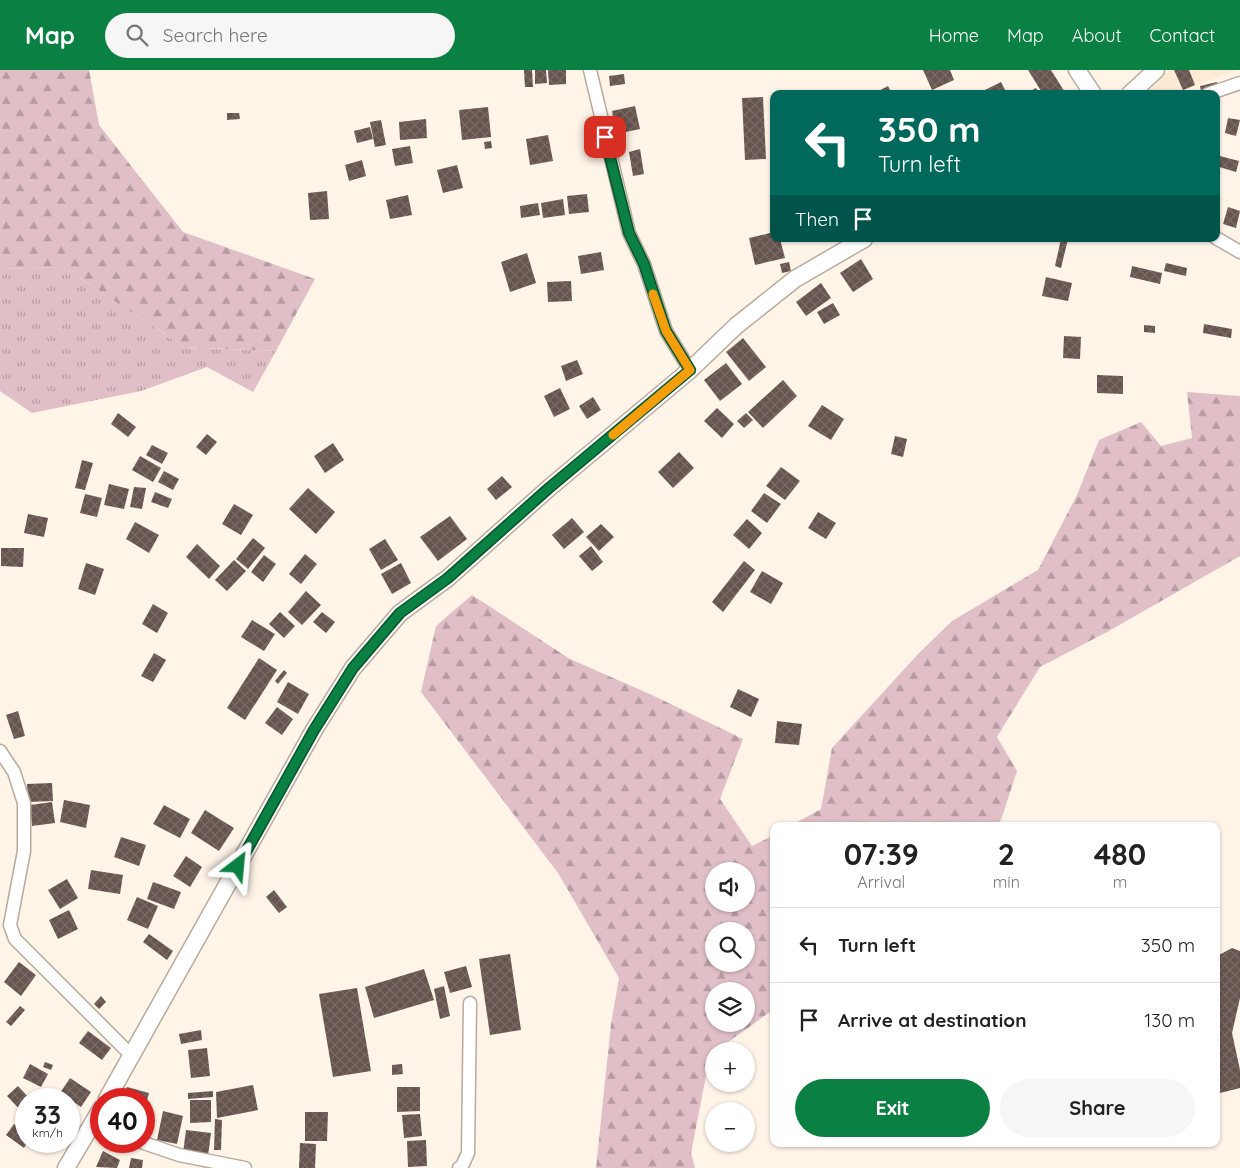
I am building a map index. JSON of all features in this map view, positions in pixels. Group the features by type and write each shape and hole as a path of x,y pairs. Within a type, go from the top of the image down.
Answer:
{"street":[{"path":"590,70 629,233 644,264 666,331 690,370"},
{"path":"1077,70 1090,90"},
{"path":"1134,90 1156,70"},
{"path":"1220,90 1240,83"},
{"path":"1220,240 1240,252"},
{"path":"113,1088 314,730 353,668 400,613 448,578 549,488 690,370 736,326 795,279 859,242"},
{"path":"0,751 14,772 24,803 24,851 10,926 15,939 132,1056"},
{"path":"459,1168 462,1166 468,1153 470,1004"},
{"path":"66,1168 90,1136"},
{"path":"155,1147 179,1156 244,1168"}],"shaded area":[{"path":"1169,70 1237,70 1184,90 1149,90"}],"green space":[{"path":"0,70 89,70 99,125 183,232 315,279 276,351 184,347 63,267 0,269"},
{"path":"63,267 184,347 276,351 253,392 207,367 141,391 32,413 0,391 0,269"},
{"path":"1187,392 1240,396 1240,556 1107,632 1040,667 997,737 1017,771 1001,820 999,822 797,822 821,809 832,748 919,653 952,621 1038,570 1077,495 1099,440 1141,422 1161,446 1192,438"},
{"path":"472,595 570,659 652,695 743,739 720,799 752,846 770,837 770,1012 755,1023 755,982 705,982 705,1032 742,1032 728,1042 705,1042 705,1081 691,1153 695,1168 596,1168 611,1024 619,978 558,873 421,692 436,626"}],"building":[{"path":"524,70 532,70 533,87 525,87"},
{"path":"535,70 546,70 547,83 535,84"},
{"path":"548,70 566,70 566,84 549,85"},
{"path":"923,70 950,70 954,80 932,90"},
{"path":"1028,70 1051,70 1064,90 1040,90"},
{"path":"1174,70 1189,70 1195,85 1183,90"},
{"path":"624,74 625,84 610,86 609,76"},
{"path":"1001,82 1005,90 985,90"},
{"path":"1217,82 1218,88 1201,90 1200,86"},
{"path":"888,86 890,90 880,90"},
{"path":"763,97 766,159 745,160 742,98"},
{"path":"635,106 640,129 616,134 612,111"},
{"path":"488,107 491,137 462,140 459,110"},
{"path":"227,113 239,113 240,119 227,120"},
{"path":"1228,118 1240,120 1236,136 1225,133"},
{"path":"426,119 427,138 400,140 399,122"},
{"path":"381,120 386,145 375,147 370,122"},
{"path":"370,127 373,139 357,143 354,131"},
{"path":"548,135 553,161 530,165 526,139"},
{"path":"491,141 492,148 485,149 484,142"},
{"path":"410,146 413,163 395,166 392,149"},
{"path":"640,149 644,174 633,176 629,152"},
{"path":"1220,156 1239,161 1236,172 1220,167"},
{"path":"362,160 366,176 349,181 345,165"},
{"path":"457,165 463,188 443,193 437,170"},
{"path":"327,191 329,219 310,220 308,193"},
{"path":"587,194 589,212 569,214 567,196"},
{"path":"408,195 412,215 390,219 386,200"},
{"path":"563,199 565,215 543,218 541,203"},
{"path":"538,203 540,215 521,218 520,206"},
{"path":"1228,207 1240,211 1236,228 1223,224"},
{"path":"770,233 770,242 781,242 785,258 755,265 749,238"},
{"path":"1060,242 1067,242 1061,268 1055,266"},
{"path":"601,252 604,270 581,274 578,256"},
{"path":"527,253 536,283 510,292 501,262"},
{"path":"861,259 873,279 853,292 840,273"},
{"path":"789,262 791,271 782,273 780,264"},
{"path":"1166,263 1187,268 1186,276 1164,271"},
{"path":"1132,266 1162,273 1160,284 1130,277"},
{"path":"1046,277 1072,283 1068,301 1042,296"},
{"path":"571,281 572,301 548,302 547,282"},
{"path":"821,283 831,298 806,316 796,302"},
{"path":"833,303 840,315 824,324 817,312"},
{"path":"1204,324 1232,329 1231,338 1203,333"},
{"path":"1144,325 1155,326 1155,333 1144,332"},
{"path":"1064,336 1081,337 1080,359 1063,358"},
{"path":"743,338 766,367 749,381 726,352"},
{"path":"577,360 583,374 566,381 561,366"},
{"path":"726,363 742,384 720,401 704,380"},
{"path":"1097,375 1123,376 1123,394 1097,393"},
{"path":"783,380 797,396 763,428 748,412"},
{"path":"560,388 570,409 554,417 544,396"},
{"path":"593,397 601,410 587,419 579,406"},
{"path":"822,405 844,419 831,440 808,426"},
{"path":"717,408 734,424 722,438 704,421"},
{"path":"118,413 136,427 128,437 111,424"},
{"path":"746,413 753,420 744,428 737,421"},
{"path":"207,434 217,442 206,455 196,447"},
{"path":"895,436 907,439 903,457 891,454"},
{"path":"333,443 344,460 325,473 314,456"},
{"path":"152,445 168,453 162,464 146,455"},
{"path":"679,452 694,468 673,488 658,472"},
{"path":"140,456 161,468 153,482 132,470"},
{"path":"82,460 93,463 85,490 75,488"},
{"path":"781,467 800,481 785,500 766,486"},
{"path":"164,471 179,479 173,490 158,482"},
{"path":"502,476 512,487 496,500 487,489"},
{"path":"109,484 129,489 124,509 104,505"},
{"path":"134,487 146,488 142,509 130,507"},
{"path":"308,488 335,512 316,534 289,509"},
{"path":"155,492 172,499 168,508 151,502"},
{"path":"764,493 781,504 767,523 751,511"},
{"path":"85,494 102,498 97,517 80,513"},
{"path":"234,504 253,515 241,535 222,524"},
{"path":"818,512 836,523 826,539 808,528"},
{"path":"28,514 48,518 44,537 24,533"},
{"path":"450,516 467,539 438,561 420,537"},
{"path":"572,518 584,532 564,549 552,535"},
{"path":"747,519 762,533 749,549 733,535"},
{"path":"135,522 159,535 149,553 126,539"},
{"path":"601,524 614,537 599,551 586,537"},
{"path":"253,538 265,548 248,569 236,559"},
{"path":"385,539 398,560 381,570 369,549"},
{"path":"197,544 220,566 209,579 186,557"},
{"path":"591,546 603,562 592,571 579,556"},
{"path":"1,548 24,548 23,567 1,566"},
{"path":"305,554 317,564 301,584 289,574"},
{"path":"264,555 276,564 263,582 251,572"},
{"path":"234,560 246,571 227,591 215,580"},
{"path":"744,561 755,570 723,612 712,602"},
{"path":"86,563 104,569 95,595 78,589"},
{"path":"401,563 411,583 392,594 381,574"},
{"path":"762,571 783,583 771,604 750,592"},
{"path":"306,591 321,605 302,625 288,612"},
{"path":"153,604 168,613 157,633 142,624"},
{"path":"280,612 295,626 284,638 269,624"},
{"path":"322,612 335,622 326,633 313,622"},
{"path":"252,620 275,634 264,651 241,637"},
{"path":"154,653 166,660 153,682 141,676"},
{"path":"259,658 277,670 245,720 227,708"},
{"path":"284,670 287,673 278,684 275,681"},
{"path":"288,682 309,694 298,714 277,702"},
{"path":"738,689 759,699 751,717 730,707"},
{"path":"277,707 293,719 282,735 265,723"},
{"path":"18,711 25,736 14,739 6,715"},
{"path":"777,721 802,724 799,745 775,743"},
{"path":"52,783 53,801 28,802 27,784"},
{"path":"64,800 90,805 86,828 60,822"},
{"path":"52,802 55,823 32,826 30,805"},
{"path":"164,805 190,819 180,838 153,824"},
{"path":"205,810 234,828 219,851 191,833"},
{"path":"121,837 146,845 139,866 114,857"},
{"path":"186,856 202,867 190,887 173,876"},
{"path":"91,870 123,875 120,894 88,889"},
{"path":"67,879 78,898 60,909 48,890"},
{"path":"153,882 181,892 174,909 147,899"},
{"path":"274,890 287,907 279,913 266,897"},
{"path":"137,897 158,906 148,929 127,920"},
{"path":"69,910 78,929 58,939 49,920"},
{"path":"149,934 173,951 167,960 143,942"},
{"path":"1232,948 1240,951 1240,998 1232,1033 1240,1070 1240,1088 1220,1093 1220,954"},
{"path":"510,954 521,1030 490,1035 479,959"},
{"path":"19,962 36,975 21,996 4,982"},
{"path":"466,966 472,987 450,993 444,972"},
{"path":"424,969 434,1000 374,1018 365,987"},
{"path":"444,986 450,1016 440,1019 434,989"},
{"path":"357,988 371,1071 333,1077 319,994"},
{"path":"101,996 106,1002 99,1009 94,1004"},
{"path":"20,1006 25,1010 11,1026 6,1022"},
{"path":"201,1030 202,1040 181,1044 179,1034"},
{"path":"88,1031 111,1048 102,1060 79,1043"},
{"path":"207,1048 210,1076 191,1078 188,1050"},
{"path":"45,1062 53,1065 51,1070 43,1067"},
{"path":"30,1064 48,1074 41,1087 23,1078"},
{"path":"402,1064 403,1074 392,1075 392,1065"},
{"path":"70,1078 90,1091 90,1094 81,1107 80,1088 63,1088"},
{"path":"253,1085 258,1110 217,1118 216,1092"},
{"path":"397,1087 420,1087 420,1111 397,1112"},
{"path":"15,1089 15,1104 7,1096"},
{"path":"213,1091 213,1097 188,1099 188,1093"},
{"path":"190,1100 211,1100 211,1122 190,1123"},
{"path":"163,1111 183,1116 177,1144 157,1140"},
{"path":"305,1112 328,1112 327,1141 305,1141"},
{"path":"420,1114 422,1136 404,1138 402,1115"},
{"path":"215,1119 222,1120 221,1150 214,1150"},
{"path":"14,1124 15,1125 15,1142 6,1135"},
{"path":"186,1130 211,1133 208,1156 183,1153"},
{"path":"426,1140 427,1166 408,1167 407,1141"},
{"path":"300,1143 316,1144 315,1168 299,1168"},
{"path":"102,1153 107,1153 120,1160 117,1168 96,1167"},
{"path":"131,1158 143,1160 142,1168 129,1168"}],"slow traffic":[{"path":"613,435 690,370 666,331 653,294"}],"route":[{"path":"238,866 314,730 353,668 400,613 448,578 549,488 690,370 666,331 644,264 629,233 605,137"}]}
